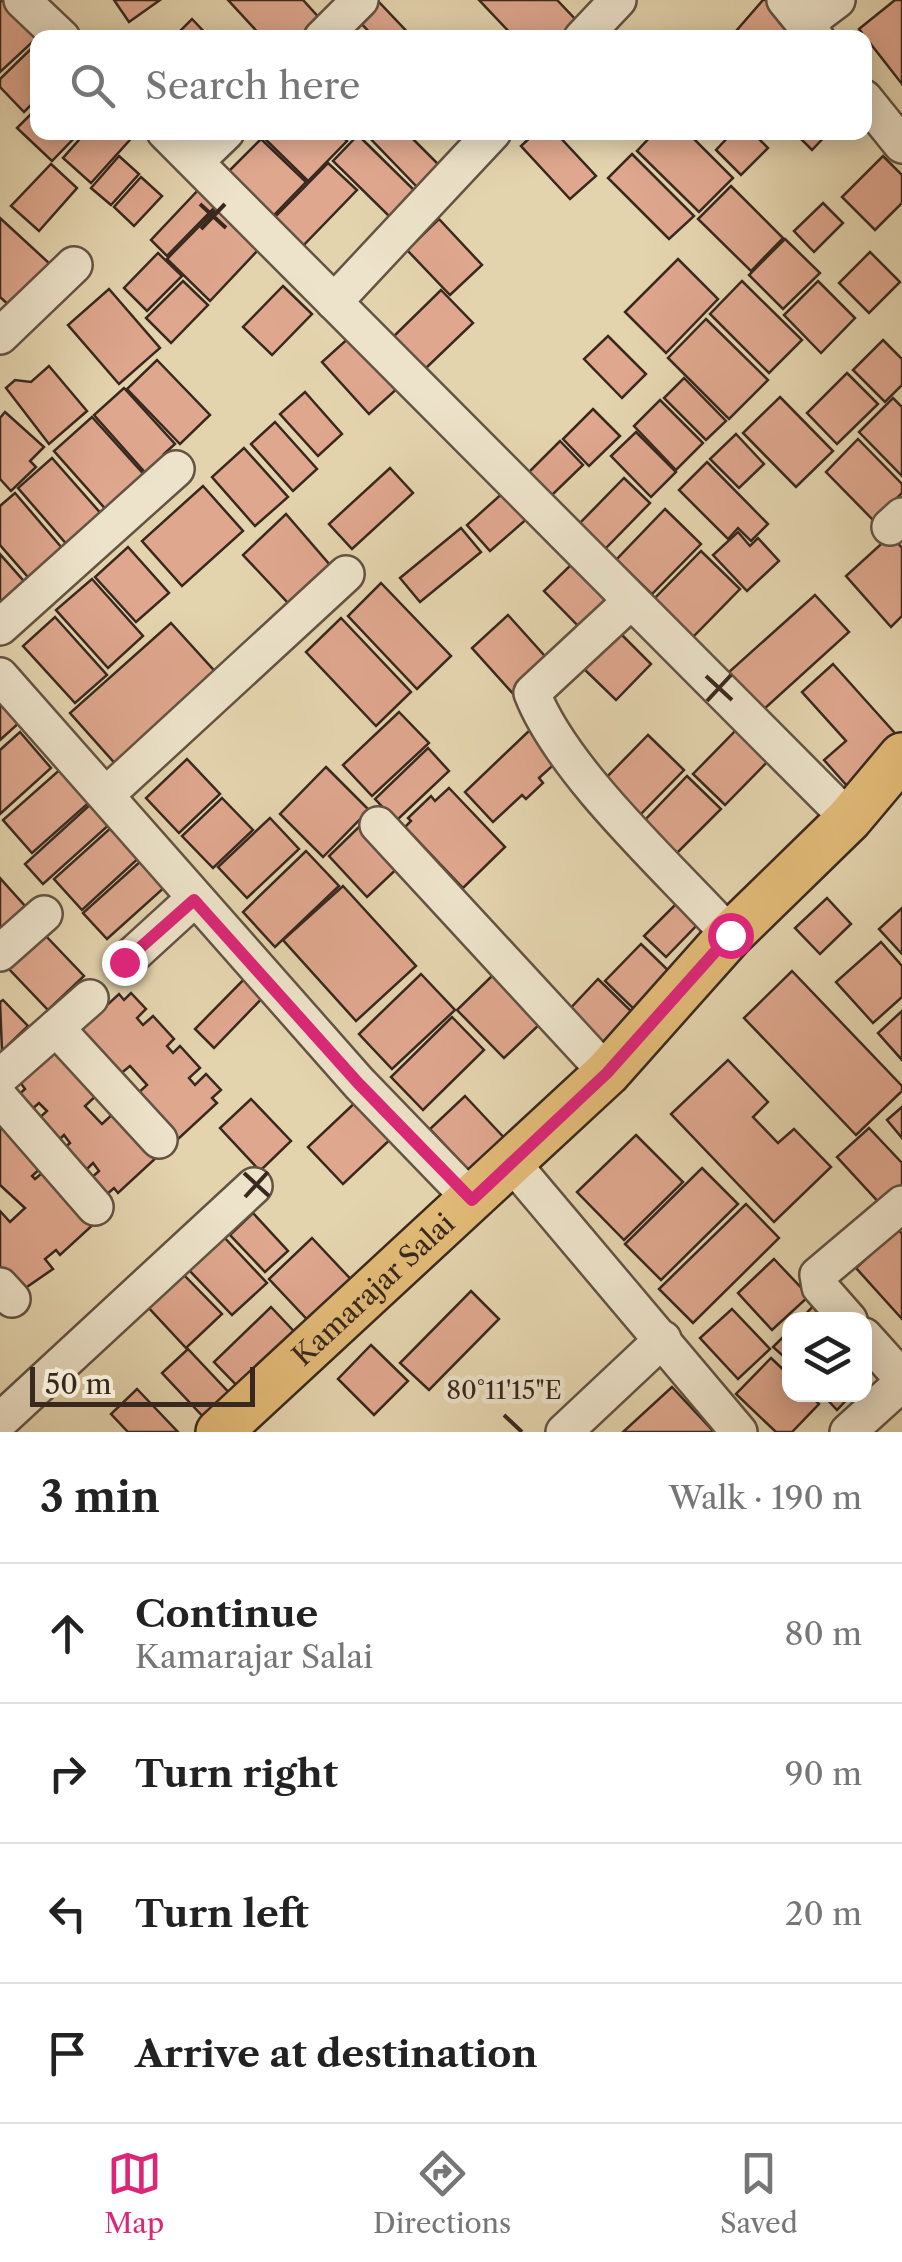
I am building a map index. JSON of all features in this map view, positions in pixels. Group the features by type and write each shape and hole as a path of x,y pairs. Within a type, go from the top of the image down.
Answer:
{"main road":[{"name":"Kamarajar Salai","path":"219,1432 607,1073 730,935 849,820 902,756"}],"street":[{"path":"22,0 54,30"},
{"path":"330,30 360,0"},
{"path":"590,30 618,0"},
{"path":"802,21 837,0"},
{"path":"872,108 902,145"},
{"path":"174,140 849,820"},
{"path":"196,161 218,140"},
{"path":"334,302 486,140"},
{"path":"0,336 74,264"},
{"path":"0,627 176,469"},
{"path":"106,795 346,574"},
{"path":"630,602 532,693 553,731 594,786 730,935"},
{"path":"0,676 358,1083 472,1200"},
{"path":"378,825 607,1073"},
{"path":"124,962 194,900"},
{"path":"0,953 44,914"},
{"path":"0,1078 90,998"},
{"path":"56,1028 159,1140"},
{"path":"0,1098 94,1207"},
{"path":"512,1163 739,1432"},
{"path":"0,1420 254,1186"},
{"path":"842,1312 820,1287 818,1275 902,1204"},
{"path":"564,1432 663,1339"},
{"path":"848,1432 902,1381 872,1345"}],"building":[{"path":"3,0 33,30 30,44 0,72"},
{"path":"114,0 160,0 129,22"},
{"path":"228,0 303,0 322,21 312,30 256,30"},
{"path":"377,0 405,30 367,30 357,19"},
{"path":"479,0 557,0 577,21 568,30 507,30"},
{"path":"767,0 796,30 737,30"},
{"path":"895,0 902,0 902,84 872,46 872,30 859,29"},
{"path":"192,19 202,30 181,30"},
{"path":"30,50 30,106 24,112 0,87 0,79"},
{"path":"30,115 30,140 72,140 52,161 17,128"},
{"path":"79,140 130,140 91,183 63,158"},
{"path":"262,140 306,182 273,216 228,172"},
{"path":"266,140 346,140 308,181"},
{"path":"353,140 363,140 416,192 391,218 333,161"},
{"path":"372,140 414,140 442,168 420,190"},
{"path":"527,140 562,140 596,176 570,199 521,146"},
{"path":"647,140 695,140 733,178 699,212 637,151"},
{"path":"725,140 760,140 768,148 741,175 716,150"},
{"path":"802,140 821,140 812,150"},
{"path":"632,154 694,216 669,239 608,178"},
{"path":"119,156 139,174 111,205 91,188"},
{"path":"883,156 902,175 902,203 875,230 842,197"},
{"path":"328,163 357,190 297,252 268,224"},
{"path":"51,164 77,188 39,231 11,206"},
{"path":"141,177 162,196 134,226 114,207"},
{"path":"731,186 783,238 751,271 698,219"},
{"path":"201,187 218,204 167,256 151,240"},
{"path":"823,203 843,223 814,252 794,231"},
{"path":"217,208 259,249 210,301 167,259"},
{"path":"0,218 50,264 11,307 0,297"},
{"path":"439,219 482,265 450,295 407,250"},
{"path":"785,239 820,273 783,309 749,275"},
{"path":"870,252 900,282 869,313 839,283"},
{"path":"158,253 182,276 147,311 124,288"},
{"path":"678,259 718,299 666,353 625,312"},
{"path":"183,281 208,305 171,343 146,318"},
{"path":"742,281 802,340 769,373 710,314"},
{"path":"818,281 855,318 821,353 784,315"},
{"path":"283,286 312,314 272,355 243,327"},
{"path":"109,289 160,348 119,384 68,325"},
{"path":"441,290 473,323 425,369 393,337"},
{"path":"706,319 768,380 729,419 668,358"},
{"path":"352,335 399,387 369,414 322,362"},
{"path":"608,336 646,374 622,398 584,359"},
{"path":"883,340 902,359 902,385 885,402 853,370"},
{"path":"157,360 210,415 180,444 127,389"},
{"path":"49,366 87,411 49,444 6,388 15,380 31,382"},
{"path":"847,373 878,404 837,444 807,413"},
{"path":"684,378 726,421 706,440 664,398"},
{"path":"124,388 175,444 164,454 176,469 150,478 94,415"},
{"path":"305,392 342,434 318,456 280,414"},
{"path":"780,397 833,451 796,487 743,433"},
{"path":"893,398 902,407 902,476 859,432"},
{"path":"660,400 703,443 676,470 634,426"},
{"path":"593,409 620,436 589,466 563,439"},
{"path":"5,412 44,447 30,461 36,467 11,491 0,479 0,418"},
{"path":"92,417 148,479 109,513 54,451"},
{"path":"275,422 317,469 293,491 251,444"},
{"path":"636,432 676,472 651,497 611,456"},
{"path":"736,434 764,464 739,488 710,459"},
{"path":"858,439 902,484 902,493 874,521 826,472"},
{"path":"560,441 583,465 552,495 529,472"},
{"path":"244,448 288,497 255,526 212,477"},
{"path":"52,458 104,517 69,547 18,488"},
{"path":"707,462 768,524 751,541 738,528 728,539 679,490"},
{"path":"390,468 413,493 352,549 329,524"},
{"path":"624,478 650,503 605,549 579,524"},
{"path":"203,486 243,531 182,586 142,541"},
{"path":"505,491 529,517 490,551 467,525"},
{"path":"15,493 68,555 34,584 0,545 0,506"},
{"path":"665,509 701,544 652,594 616,560"},
{"path":"286,514 330,565 289,604 243,555"},
{"path":"461,528 481,552 420,602 400,578"},
{"path":"738,532 750,546 758,538 779,561 747,591 713,555"},
{"path":"891,535 902,548 902,616 891,627 846,576"},
{"path":"128,547 169,593 136,622 95,577"},
{"path":"701,551 740,589 692,638 653,600"},
{"path":"0,554 29,587 0,612"},
{"path":"576,560 621,606 589,637 544,591"},
{"path":"92,579 143,636 108,668 56,610"},
{"path":"381,583 451,656 417,689 348,616"},
{"path":"815,595 849,632 763,710 729,672"},
{"path":"508,615 552,664 516,697 472,648"},
{"path":"55,617 107,675 75,703 23,646"},
{"path":"341,618 411,692 376,726 306,652"},
{"path":"171,623 220,677 119,768 70,713"},
{"path":"620,633 651,664 616,700 584,669"},
{"path":"833,664 902,741 849,788 824,760 846,741 802,692"},
{"path":"0,700 20,722 0,740"},
{"path":"399,712 429,743 372,796 343,765"},
{"path":"742,724 774,755 725,805 693,774"},
{"path":"532,728 561,758 539,778 543,783 526,799 522,795 493,822 465,792"},
{"path":"20,732 51,768 0,814 0,750"},
{"path":"648,735 684,770 635,820 599,785"},
{"path":"428,748 449,771 396,821 375,799"},
{"path":"187,759 220,794 179,833 146,798"},
{"path":"64,766 93,799 32,853 3,820"},
{"path":"326,767 369,810 323,857 280,814"},
{"path":"687,776 721,809 677,853 644,821"},
{"path":"449,788 505,847 463,888 405,827 411,821 408,818 431,796 435,801"},
{"path":"222,798 253,830 213,868 182,836"},
{"path":"93,802 111,823 43,884 25,864"},
{"path":"270,818 299,849 247,898 218,867"},
{"path":"364,822 403,863 367,897 329,856"},
{"path":"114,825 142,855 82,910 54,879"},
{"path":"306,851 339,886 275,947 243,912"},
{"path":"142,860 166,886 107,939 83,913"},
{"path":"0,878 25,906 0,929"},
{"path":"343,886 416,966 356,1021 283,940"},
{"path":"827,898 851,924 820,954 795,928"},
{"path":"676,904 698,924 666,957 644,936"},
{"path":"902,908 902,954 879,929"},
{"path":"44,934 84,976 48,1010 8,968"},
{"path":"881,942 902,966 902,997 873,1023 836,982"},
{"path":"641,944 675,977 639,1014 605,981"},
{"path":"254,969 273,987 214,1048 195,1029"},
{"path":"792,971 902,1086 902,1091 856,1135 744,1018"},
{"path":"495,973 542,1022 504,1058 457,1010"},
{"path":"421,974 455,1010 392,1069 359,1034"},
{"path":"598,979 634,1014 601,1047 566,1013"},
{"path":"131,993 146,1009 137,1018 143,1025 153,1016 174,1039 167,1046 173,1053 180,1046 200,1068 189,1078 195,1085 206,1074 221,1090 212,1098 217,1103 177,1140 136,1095 147,1085 130,1066 119,1075 79,1031 119,994 124,1000"},
{"path":"3,1000 28,1026 2,1051 0,1002"},
{"path":"902,1011 902,1060 878,1033"},
{"path":"452,1017 484,1050 423,1110 391,1077"},
{"path":"58,1048 99,1093 85,1106 102,1124 116,1111 157,1157 118,1193 114,1188 105,1196 90,1179 99,1171 93,1163 84,1172 63,1149 70,1143 64,1135 57,1142 37,1120 47,1111 39,1103 30,1111 17,1096 25,1089 20,1082"},
{"path":"728,1060 768,1102 753,1117 778,1143 794,1129 831,1167 774,1222 671,1114"},
{"path":"465,1096 510,1144 475,1177 430,1129"},
{"path":"360,1098 395,1135 343,1184 308,1147"},
{"path":"251,1099 291,1141 260,1171 220,1128"},
{"path":"902,1107 902,1138 887,1120"},
{"path":"0,1115 44,1165 32,1176 35,1179 48,1168 96,1222 60,1255 56,1250 45,1259 53,1269 21,1291 0,1267 0,1211 10,1222 25,1208 0,1185"},
{"path":"869,1128 902,1163 902,1192 884,1208 837,1157"},
{"path":"636,1135 683,1182 624,1240 577,1192"},
{"path":"702,1168 738,1204 661,1280 625,1244"},
{"path":"746,1204 779,1238 693,1323 659,1289"},
{"path":"253,1213 288,1251 265,1272 230,1235"},
{"path":"898,1229 902,1234 902,1319 856,1268"},
{"path":"222,1235 267,1283 232,1315 187,1268"},
{"path":"312,1238 360,1289 317,1330 269,1279"},
{"path":"774,1259 809,1296 792,1312 782,1312 782,1321 772,1330 738,1293"},
{"path":"182,1273 222,1314 186,1348 147,1306"},
{"path":"471,1291 499,1319 429,1390 400,1363"},
{"path":"818,1301 829,1312 808,1312"},
{"path":"271,1307 304,1342 247,1396 214,1362"},
{"path":"732,1309 770,1349 738,1379 700,1338"},
{"path":"782,1338 782,1355 773,1347"},
{"path":"371,1345 408,1381 374,1415 338,1379"},
{"path":"188,1349 235,1399 209,1423 162,1373"},
{"path":"771,1358 782,1368 782,1402 819,1404 792,1432 776,1432 736,1394"},
{"path":"672,1387 714,1432 623,1432"},
{"path":"137,1389 178,1432 128,1432 111,1414"}],"route":[{"path":"124,962 194,900 358,1083 472,1200 607,1073 730,935"}]}
